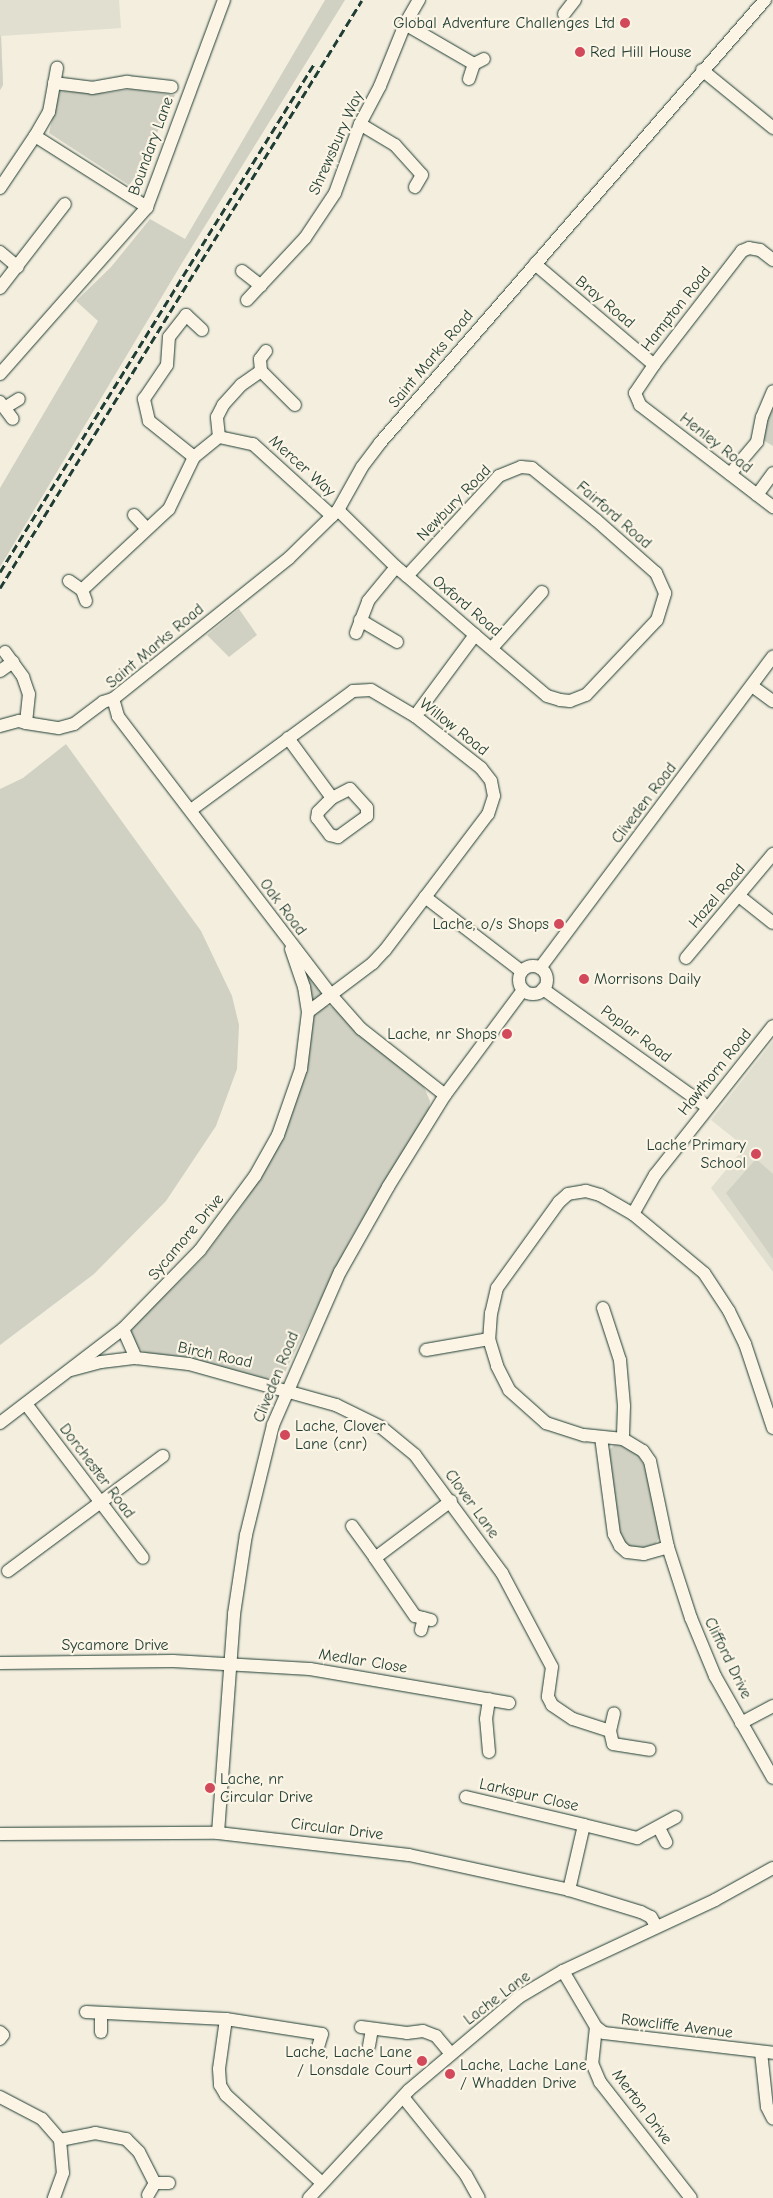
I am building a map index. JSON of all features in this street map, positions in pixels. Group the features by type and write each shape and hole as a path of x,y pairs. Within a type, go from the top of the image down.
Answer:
{"street":[{"name":"Boundary Lane","path":"0,374 147,207 224,0"},
{"name":"Shrewsbury Way","path":"247,300 305,238 335,193 360,124 380,86 405,24 419,0"},
{"path":"564,14 575,0"},
{"name":"Saint Marks Road","path":"118,716 113,699 289,558 335,513 362,467 380,443 702,70 757,3"},
{"path":"405,24 479,61 469,79"},
{"path":"0,188 49,112 57,68"},
{"path":"702,70 773,128"},
{"path":"54,83 92,88 127,82 164,81"},
{"path":"360,124 395,145 422,174"},
{"path":"35,136 147,207"},
{"path":"415,187 422,174 435,169"},
{"path":"0,288 65,204"},
{"name":"Hampton Road","path":"640,405 635,393 654,365 742,251 749,248 760,250 773,260"},
{"path":"0,252 18,267"},
{"name":"Bray Road","path":"535,264 654,365"},
{"path":"242,271 261,286"},
{"path":"194,457 148,421 144,400 167,366 169,336 186,315 202,330"},
{"path":"266,351 260,360 261,371 295,405"},
{"path":"69,581 84,595 146,528 169,509 194,457 219,438 217,417 223,405 241,384 261,371"},
{"path":"730,474 757,442 762,417 773,391"},
{"path":"13,419 3,405 19,399"},
{"name":"Henley Road","path":"640,405 773,507"},
{"name":"Mercer Way","path":"219,438 253,444 335,513"},
{"name":"Newbury Road","path":"407,576 499,476 520,467 532,468"},
{"name":"Fairford Road","path":"532,468 656,573 665,593 657,620 586,695"},
{"path":"757,495 773,473"},
{"name":"Oxford Road","path":"335,513 547,696 570,701 586,695"},
{"path":"134,515 146,528"},
{"path":"356,633 368,601 396,566"},
{"path":"492,648 542,592"},
{"path":"360,620 398,642"},
{"path":"415,716 475,635"},
{"name":"Cliveden Road","path":"540,968 773,656"},
{"path":"0,671 9,657 23,676 29,694 26,723"},
{"path":"752,686 773,701"},
{"name":"Willow Road","path":"191,810 352,691 371,690 415,716 481,768 491,781 494,796 488,814 373,963 331,995"},
{"path":"0,726 19,721 59,728 74,724 102,702 113,699"},
{"name":"Oak Road","path":"118,716 191,810 287,940 331,995 361,1029 445,1095"},
{"path":"288,738 332,798"},
{"name":"Hazel Road","path":"686,958 740,896 773,854"},
{"path":"740,896 773,923"},
{"path":"425,897 521,971"},
{"name":"Sycamore Drive","path":"0,1423 123,1329 200,1250 228,1216 269,1153 301,1069 308,1012 304,987 287,940"},
{"path":"529,966 540,968 546,976 543,989 535,994 523,990 519,982 521,971 529,966"},
{"name":"Poplar Road","path":"543,989 566,1002 707,1107"},
{"name":"Cliveden Road","path":"218,1833 234,1614 246,1535 273,1425 286,1389 340,1272 445,1095 523,990"},
{"path":"308,1012 331,995"},
{"name":"Hawthorn Road","path":"633,1214 655,1175 773,1026"},
{"path":"604,1308 615,1338 621,1368 623,1438 584,1435 546,1423 525,1407 509,1390 489,1339 490,1314 497,1288 559,1202 568,1194 586,1191 633,1214 682,1252 717,1291 745,1344 773,1426"},
{"path":"123,1329 136,1358"},
{"path":"426,1349 489,1339"},
{"name":"Birch Road","path":"70,1370 101,1362 136,1358 189,1364 286,1389"},
{"name":"Clover Lane","path":"286,1389 336,1405 381,1427 415,1454 502,1573 548,1658 552,1676 548,1697 552,1705 573,1719 610,1731"},
{"name":"Dorchester Road","path":"26,1404 142,1558"},
{"path":"601,1437 614,1534 620,1546 628,1552 644,1554 668,1546"},
{"name":"Clifford Drive","path":"623,1438 643,1451 650,1461 668,1546 691,1618 715,1676 773,1778"},
{"path":"8,1571 99,1501 163,1456"},
{"path":"375,1558 451,1501"},
{"path":"352,1526 414,1616 425,1623"},
{"name":"Sycamore Drive","path":"0,1663 116,1661 230,1665"},
{"name":"Medlar Close","path":"230,1665 310,1669 509,1703"},
{"path":"489,1699 486,1719 489,1752"},
{"path":"741,1723 773,1706"},
{"path":"614,1713 610,1731 613,1744 650,1750"},
{"name":"Larkspur Close","path":"466,1797 637,1838 676,1817"},
{"name":"Larkspur Close","path":"569,1890 584,1825"},
{"path":"658,1828 666,1842"},
{"name":"Circular Drive","path":"0,1834 218,1833 409,1854 569,1890 641,1912 651,1918 656,1926"},
{"name":"Lache Lane","path":"309,2198 403,2097 519,1997 563,1971 715,1900 773,1868"},
{"name":"Rowcliffe Avenue","path":"563,1971 596,2028 612,2035 767,2052 767,2107 773,2119"},
{"path":"86,2012 226,2019 322,2034 318,2047"},
{"path":"101,2012 101,2032"},
{"path":"226,2019 219,2069 220,2085 226,2095 322,2184"},
{"path":"369,2046 367,2028 407,2033 423,2031 436,2036 451,2054"},
{"name":"Merton Drive","path":"596,2028 592,2063 600,2082 691,2198"},
{"path":"0,2097 42,2119 60,2140 63,2173 54,2198"},
{"path":"403,2097 466,2175 479,2198"},
{"path":"60,2140 95,2133 126,2139 139,2152 156,2183"},
{"path":"156,2183 169,2184"},
{"path":"148,2194 156,2183"}],"shaded area":[{"path":"0,0 119,0 121,28 1,36 3,85 0,90"},
{"path":"325,0 345,0 182,263 0,567 0,488 98,321 76,301 111,267 150,219 185,239"},
{"path":"1,35 3,85 0,90 0,37"},
{"path":"131,89 175,95 138,173 129,185 49,133 59,91 105,93"},
{"path":"773,406 773,446 763,440 768,415"},
{"path":"239,609 257,635 229,657 207,635"},
{"path":"66,744 201,931 232,996 239,1025 237,1069 216,1126 166,1201 94,1274 0,1345 0,789 23,778"},
{"path":"307,975 323,993 314,1001 310,999 305,980"},
{"path":"323,1005 333,1007 424,1087 430,1101 429,1109 351,1238 285,1372 268,1379 190,1359 147,1354 135,1346 129,1336 134,1326 202,1259 245,1201 276,1150 310,1023 315,1012"},
{"name":"Lache Primary School","path":"773,1041 773,1272 711,1188 745,1147 711,1120"},
{"path":"756,1159 773,1174 773,1259 726,1193"},
{"path":"614,1445 626,1446 636,1452 645,1466 660,1536 655,1545 641,1550 632,1549 619,1538 607,1452"}],"railway":[{"path":"0,588 362,0"},
{"path":"0,572 314,64"}],"place":[{"name":"Global Adventure Challenges Ltd","path":"625,23"},
{"name":"Red Hill House","path":"580,52"},
{"name":"Lache, o/s Shops","path":"559,924"},
{"name":"Morrisons Daily","path":"584,979"},
{"name":"Lache, nr Shops","path":"507,1034"},
{"name":"Lache Primary School","path":"756,1154"},
{"name":"Lache, Clover Lane (cnr)","path":"285,1435"},
{"name":"Lache, nr Circular Drive","path":"210,1788"},
{"name":"Lache, Lache Lane / Lonsdale Court","path":"422,2061"},
{"name":"Lache, Lache Lane / Whadden Drive","path":"450,2074"}]}
